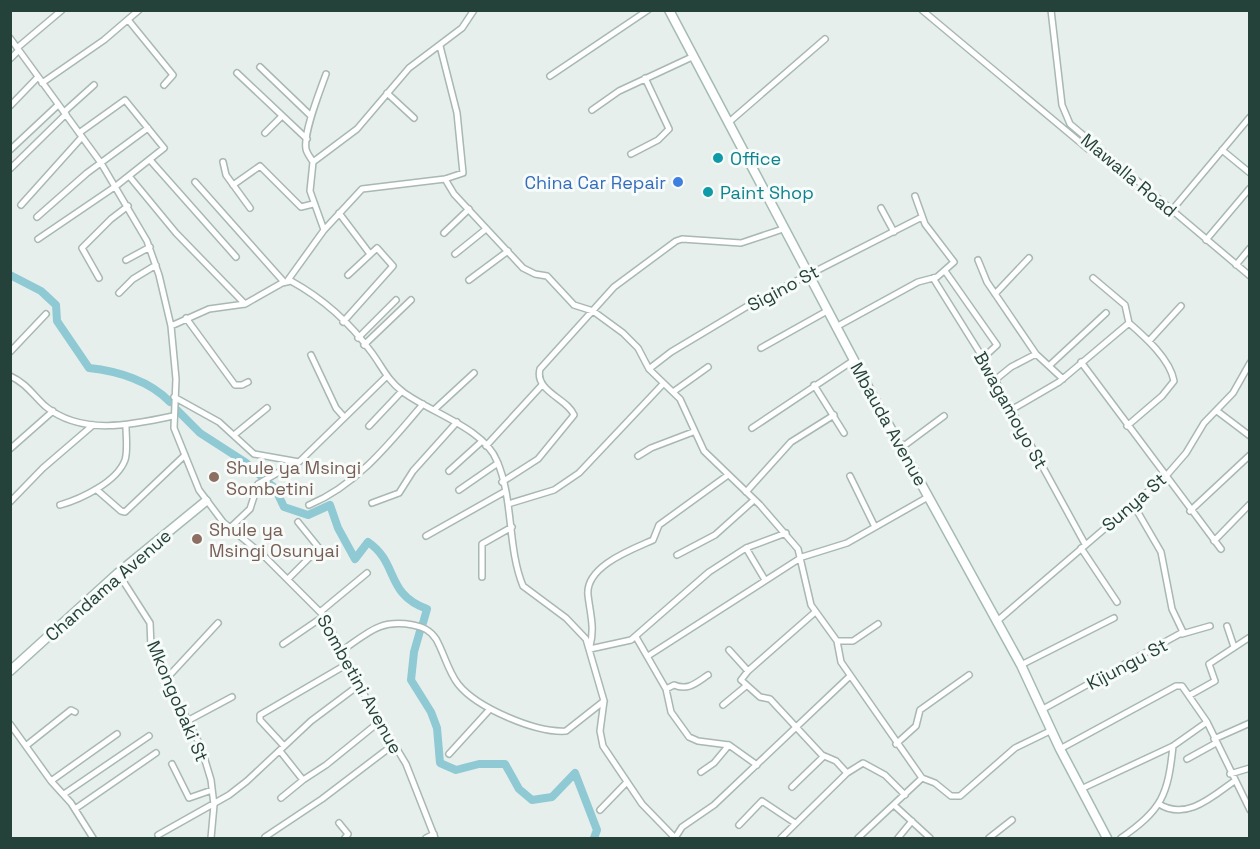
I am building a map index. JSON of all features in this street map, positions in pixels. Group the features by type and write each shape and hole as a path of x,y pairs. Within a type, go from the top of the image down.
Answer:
{"street":[{"path":"10,58 17,49 62,10"},
{"path":"10,38 42,83 129,21 140,10"},
{"path":"313,162 357,129 420,57 440,46 469,21 474,10"},
{"path":"550,76 648,10"},
{"name":"Mbauda Avenue","path":"669,10 827,311 1021,665 1060,749 1107,838"},
{"path":"922,10 1088,149 1104,154"},
{"name":"Mawalla Road","path":"1051,10 1064,112 1074,130 1250,276"},
{"path":"129,21 173,75 164,85"},
{"path":"728,123 825,39"},
{"path":"171,326 209,309 245,304 286,281 324,230 365,187 445,179 462,174 464,169 457,113 440,46"},
{"path":"592,110 614,94 692,57"},
{"path":"260,67 311,116"},
{"path":"237,73 307,139"},
{"path":"324,230 310,191 313,162 306,150 311,116 326,74"},
{"path":"10,106 38,77"},
{"path":"631,154 658,140 669,129 645,78"},
{"name":"Sombetini Avenue","path":"42,83 101,163 150,247 171,326 175,367 173,416 177,437 206,501 230,528 288,579 322,614 420,795 435,836"},
{"path":"10,169 94,85"},
{"path":"387,93 414,118"},
{"path":"21,205 81,135 125,100 164,146 116,186 38,239"},
{"path":"10,150 58,105"},
{"path":"265,133 282,116"},
{"path":"1172,210 1250,117"},
{"path":"37,217 101,163 148,128"},
{"path":"1222,150 1250,173"},
{"path":"150,160 236,257"},
{"path":"224,162 225,174 250,208"},
{"path":"233,185 260,166 301,207 313,204"},
{"path":"129,176 176,233 245,304"},
{"path":"445,179 454,194 527,271 544,274 555,281 574,305 593,311 631,340 649,369 683,404 693,432 708,456 786,533 802,557 809,599 814,613 837,641 841,662 896,744 922,778 935,783 951,796 960,796 1015,748 1052,730"},
{"path":"195,182 286,281 328,305 364,345 386,377 402,392 457,422 483,444 498,463 508,504 520,578 525,590 566,618 580,632 590,648 604,701 601,738 606,750 642,804 675,838 682,827 714,805 850,676"},
{"path":"1206,240 1250,188"},
{"path":"836,327 918,282 933,278 945,271 954,261 931,234 915,196"},
{"path":"99,278 82,248 111,219 128,206"},
{"path":"881,207 894,232"},
{"path":"444,233 469,209"},
{"path":"339,213 370,254"},
{"name":"Sigino St","path":"649,369 671,352 808,274 922,217"},
{"path":"455,254 486,228"},
{"path":"502,482 531,465 553,443 574,415 542,385 538,374 540,369 626,276 682,239 741,243 783,229"},
{"path":"126,260 150,247"},
{"path":"1236,265 1250,248"},
{"path":"343,322 392,267 378,249 348,275"},
{"path":"469,280 508,251"},
{"path":"995,294 1029,258"},
{"path":"978,260 995,294 1036,354 1050,364 1063,379"},
{"path":"119,293 133,279 156,265"},
{"path":"945,271 997,345 984,358"},
{"name":"Bwagamoyo St","path":"933,278 984,358 1083,546 1117,602"},
{"path":"1093,278 1125,305 1129,323 1149,341 1171,372 1174,381 1162,396 1127,426"},
{"path":"358,338 396,300"},
{"path":"364,345 411,300"},
{"path":"1149,341 1181,306"},
{"path":"761,348 827,311"},
{"path":"10,352 46,314"},
{"path":"1050,364 1107,314"},
{"path":"186,318 235,385 242,386 248,382"},
{"path":"1011,410 1063,379 1129,323"},
{"path":"995,380 1006,370 1036,354"},
{"path":"311,355 336,408 344,417"},
{"path":"752,428 854,360"},
{"path":"1081,362 1190,511 1221,549"},
{"name":"Sunya St","path":"996,622 1166,476 1186,453 1204,423 1233,393 1250,363"},
{"path":"673,392 708,367"},
{"path":"435,410 474,373"},
{"path":"10,376 29,388 53,411 66,418 93,425 126,427 173,416"},
{"path":"174,397 211,416 254,454 299,462 307,457 386,377"},
{"path":"508,504 554,490 579,473 663,384"},
{"path":"449,471 483,444 542,385"},
{"path":"814,385 844,433"},
{"path":"369,426 402,392"},
{"path":"309,505 324,498 365,469 423,404"},
{"path":"234,435 267,408"},
{"path":"10,449 53,411"},
{"path":"1217,411 1250,436"},
{"path":"746,492 791,442 834,416"},
{"path":"901,448 944,416"},
{"path":"372,503 399,493 412,471 457,422"},
{"path":"10,502 43,468 93,425"},
{"path":"60,505 97,490 125,459 126,427"},
{"path":"638,456 651,447 693,432"},
{"path":"97,490 125,512 185,454"},
{"path":"1190,511 1250,455"},
{"path":"230,528 250,508 258,484 286,468 291,462"},
{"path":"459,490 498,463"},
{"path":"590,648 593,628 588,593 591,581 620,554 653,540 659,525 728,475"},
{"path":"850,476 875,527"},
{"path":"426,536 504,492"},
{"path":"648,656 802,557 840,546 928,497"},
{"path":"677,555 709,540 754,500"},
{"name":"Chandama Avenue","path":"10,671 118,573 206,501"},
{"name":"Kijungu St","path":"1043,709 1182,634 1183,628 1170,602 1161,552 1133,504"},
{"path":"1214,541 1250,504"},
{"path":"288,579 319,548 298,522"},
{"path":"482,577 482,544 512,527"},
{"path":"590,648 627,642 636,637 701,578 746,548 786,533"},
{"path":"746,548 765,580"},
{"name":"Mkongobaki St","path":"118,573 150,623 149,641 201,747 212,790 211,838"},
{"path":"283,644 322,614 367,573"},
{"path":"814,613 741,679 760,697 770,699 824,756 836,761 848,773"},
{"path":"1021,665 1114,618"},
{"path":"167,678 218,623"},
{"path":"343,650 387,623 425,628 435,636 459,685 490,709 524,723 562,731 570,729 604,701"},
{"path":"837,641 853,641 878,624"},
{"path":"1182,634 1210,626"},
{"path":"1227,626 1234,647"},
{"path":"636,637 666,689 671,712 692,739 729,745 757,765"},
{"path":"1190,695 1214,682 1209,664 1250,637"},
{"path":"729,650 748,671"},
{"path":"303,780 260,720 260,715 349,663"},
{"path":"666,689 674,686 689,687 708,675"},
{"path":"896,744 916,726 920,710 969,675"},
{"path":"158,835 213,805 247,781 311,721 359,685"},
{"path":"723,705 746,686"},
{"path":"1060,749 1176,686 1182,686 1206,722 1233,782 1250,810"},
{"path":"189,720 232,697"},
{"path":"449,754 490,709"},
{"path":"27,745 71,710 75,712"},
{"path":"281,798 379,722"},
{"path":"1081,789 1173,746 1206,722"},
{"path":"1187,759 1250,723"},
{"path":"10,724 13,734 27,745 51,781 75,809 93,838"},
{"path":"51,781 117,734"},
{"path":"64,794 149,736"},
{"path":"265,837 322,799 393,745"},
{"path":"700,772 714,763 729,745"},
{"path":"1121,838 1138,826 1160,804 1169,781 1173,746"},
{"path":"75,809 156,753"},
{"path":"792,787 824,756"},
{"path":"172,764 189,798 212,790"},
{"path":"781,838 858,765 867,764 890,778 904,795"},
{"path":"1230,774 1250,768"},
{"path":"858,838 922,778"},
{"path":"1160,804 1170,810 1189,809 1233,782"},
{"path":"600,810 627,783"},
{"path":"739,825 762,801 795,823"},
{"path":"894,805 927,837"},
{"path":"988,838 1012,820"},
{"path":"898,838 912,821"},
{"path":"339,823 348,835 345,838"},
{"path":"426,838 435,836"}],"waterway":[{"path":"10,275 41,291 56,305 57,321 89,368 133,378 153,388 170,402"},
{"path":"177,410 200,433 245,462 261,476"},
{"path":"267,482 275,488 284,507 308,515 330,505 338,528 355,559 368,542 378,550 404,595 427,609 423,623"},
{"path":"420,631 414,652 411,680 431,712 437,728 440,763 456,770 479,764 505,764 519,789 532,800 552,797 575,773 597,830 594,838"}],"place":[{"name":"Office","path":"718,158"},
{"name":"China Car Repair","path":"678,182"},
{"name":"Paint Shop","path":"708,192"},
{"name":"Shule ya Msingi Sombetini","path":"214,477"},
{"name":"Shule ya Msingi Osunyai","path":"197,539"}]}
